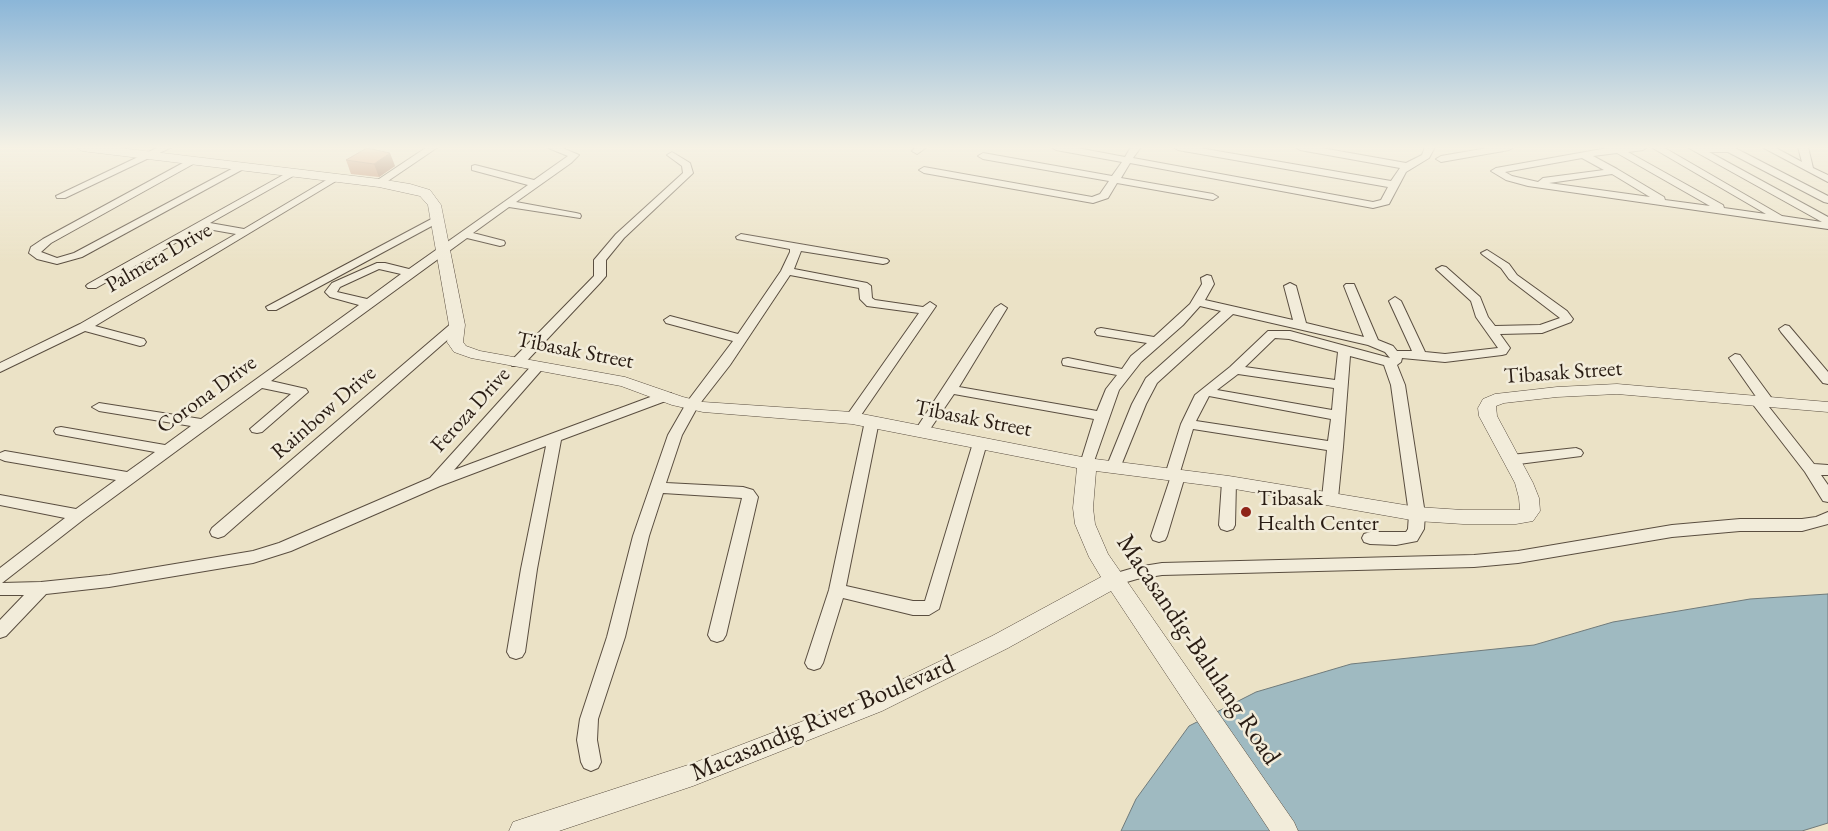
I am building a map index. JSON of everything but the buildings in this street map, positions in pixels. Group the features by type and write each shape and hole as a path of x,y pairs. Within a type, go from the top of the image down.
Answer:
{"street":[{"path":"61,196 78,186"},
{"path":"147,186 47,241 35,249 38,255 47,259 62,260 86,252 206,186"},
{"path":"92,286 269,186"},
{"name":"Palmera Drive","path":"0,368 84,327 323,186"},
{"name":"Tibasak Street","path":"397,186 410,188 425,194 434,205 457,325 455,342 460,349 477,355 516,363 625,382 692,404 722,409 804,413 852,418 1087,464 1229,482 1417,514 1463,517 1526,516 1530,512 1529,498 1488,416 1487,408 1489,403 1501,398 1557,392 1617,389 1828,407"},
{"name":"Corona Drive","path":"0,577 79,515 203,424 368,303 533,186"},
{"path":"516,363 596,281 600,276 600,260 620,236 675,186"},
{"path":"1010,186 1088,200 1104,196 1112,186"},
{"path":"1149,186 1213,197"},
{"path":"1272,186 1373,204 1383,203 1394,186"},
{"path":"1548,186 1828,226"},
{"path":"1638,186 1664,202"},
{"path":"1681,186 1726,212"},
{"path":"1724,186 1784,220"},
{"path":"1763,186 1828,221"},
{"path":"1801,186 1828,200"},
{"path":"506,204 576,216"},
{"path":"272,307 437,219"},
{"path":"200,225 246,232"},
{"path":"465,234 500,242"},
{"path":"741,237 883,261"},
{"path":"591,762 587,740 589,720 616,637 642,536 675,435 692,404 787,271 796,252 795,247"},
{"path":"1487,253 1505,266 1514,277 1566,319 1542,328 1490,330"},
{"path":"368,303 334,295 331,292 336,285 377,266 385,266 410,273"},
{"path":"1159,536 1188,424 1202,396 1235,370 1272,334 1278,332 1344,351 1393,359 1403,354 1445,358 1502,351 1504,348 1482,317 1476,300 1442,269"},
{"path":"787,271 863,285 866,298 871,303 929,308 852,418"},
{"path":"1087,464 1102,416 1113,389 1136,358 1179,322 1197,302 1208,284 1207,278"},
{"path":"1290,286 1298,310 1300,325"},
{"path":"1350,286 1372,342"},
{"path":"1395,301 1421,357"},
{"path":"1197,302 1372,342 1389,349 1398,385 1417,514 1416,530 1411,537 1396,539 1370,538"},
{"path":"921,432 949,389 956,382 1001,308"},
{"path":"1113,468 1139,404 1151,381 1231,309"},
{"path":"670,320 740,339"},
{"name":"Rainbow Drive","path":"218,532 457,325"},
{"path":"84,327 140,342"},
{"path":"1785,329 1828,380"},
{"path":"1101,332 1158,341"},
{"path":"1330,498 1344,351"},
{"path":"1735,358 1828,497"},
{"path":"1068,362 1124,373"},
{"name":"Feroza Drive","path":"435,482 539,366"},
{"path":"1235,370 1341,385"},
{"path":"258,429 300,392 259,383"},
{"path":"949,389 1102,416"},
{"path":"1207,392 1339,416"},
{"path":"0,589 41,588 109,581 254,557 285,547 435,482 666,396"},
{"path":"99,407 203,424"},
{"path":"814,663 837,590 872,421"},
{"path":"1188,424 1336,447"},
{"path":"61,430 168,450"},
{"path":"516,652 529,569 555,437"},
{"path":"837,590 913,608 929,608 933,604 980,444"},
{"path":"1511,460 1576,453"},
{"path":"5,456 131,478"},
{"name":"Macasandig-Balulang Road","path":"1087,464 1083,493 1086,524 1099,557 1285,831"},
{"path":"1810,469 1828,470"},
{"path":"1227,526 1229,482"},
{"path":"658,488 743,492 750,497 717,635"},
{"path":"0,500 79,515"},
{"path":"1120,589 1137,573 1162,569 1432,563 1500,559 1561,551 1672,531 1740,525 1802,525 1820,522 1828,517"},
{"path":"0,631 41,588"},
{"name":"Macasandig River Boulevard","path":"522,831 693,775 874,704 1000,642 1120,589"}],"water":[{"path":"1828,594 1828,823 1802,831 1121,831 1136,799 1189,726 1256,692 1351,664 1534,645 1613,622 1750,599"}],"place":[{"name":"Tibasak Health Center","path":"1246,512"}]}
